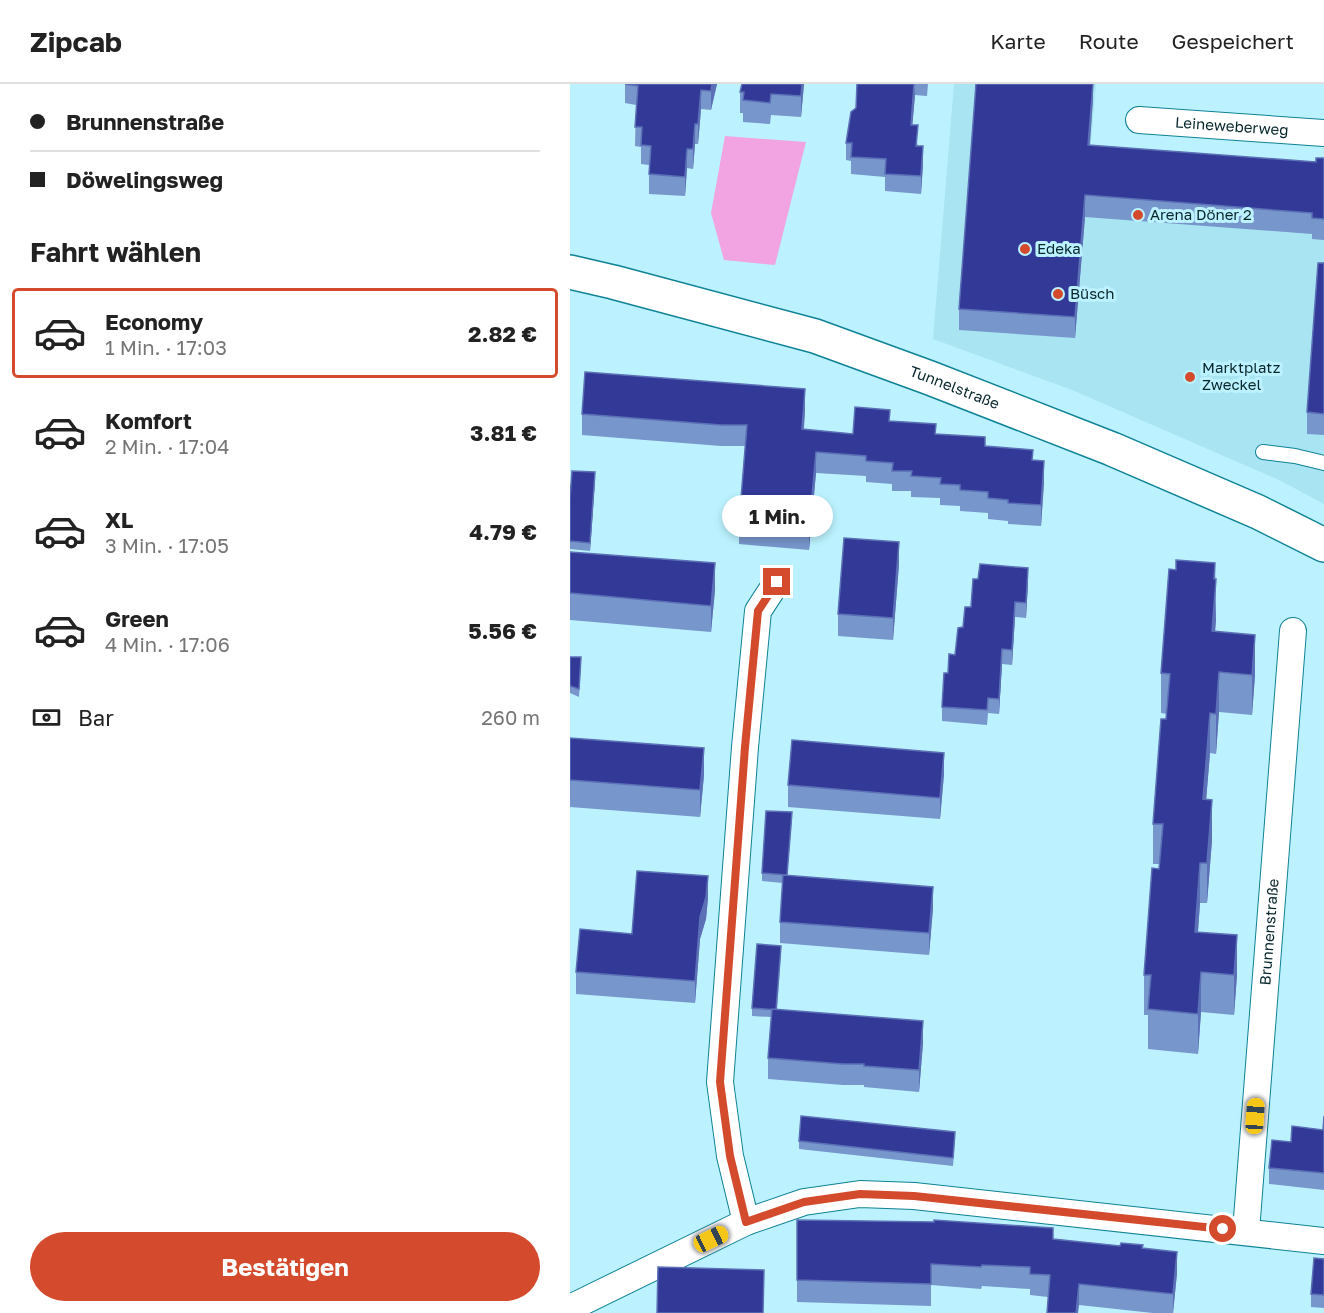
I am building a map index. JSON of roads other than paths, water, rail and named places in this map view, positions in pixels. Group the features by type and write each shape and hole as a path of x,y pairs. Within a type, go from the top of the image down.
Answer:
{"street":[{"name":"Leineweberweg","path":"1139,120 1324,133"},
{"name":"Tunnelstraße","path":"570,272 815,336 1112,449 1258,513 1324,545"},
{"path":"746,1222 730,1156 720,1082 745,747 758,611 777,582"},
{"name":"Brunnenstraße","path":"1246,1231 1293,631"},
{"path":"570,1308 746,1222 804,1202 860,1194 914,1196 1324,1240"}],"lane":[{"path":"1263,452 1324,463"}],"place":[{"name":"Arena Döner 2","path":"1138,215"},
{"name":"Edeka","path":"1025,249"},
{"name":"Büsch","path":"1058,294"},
{"name":"Marktplatz Zweckel","path":"1190,377"}]}
